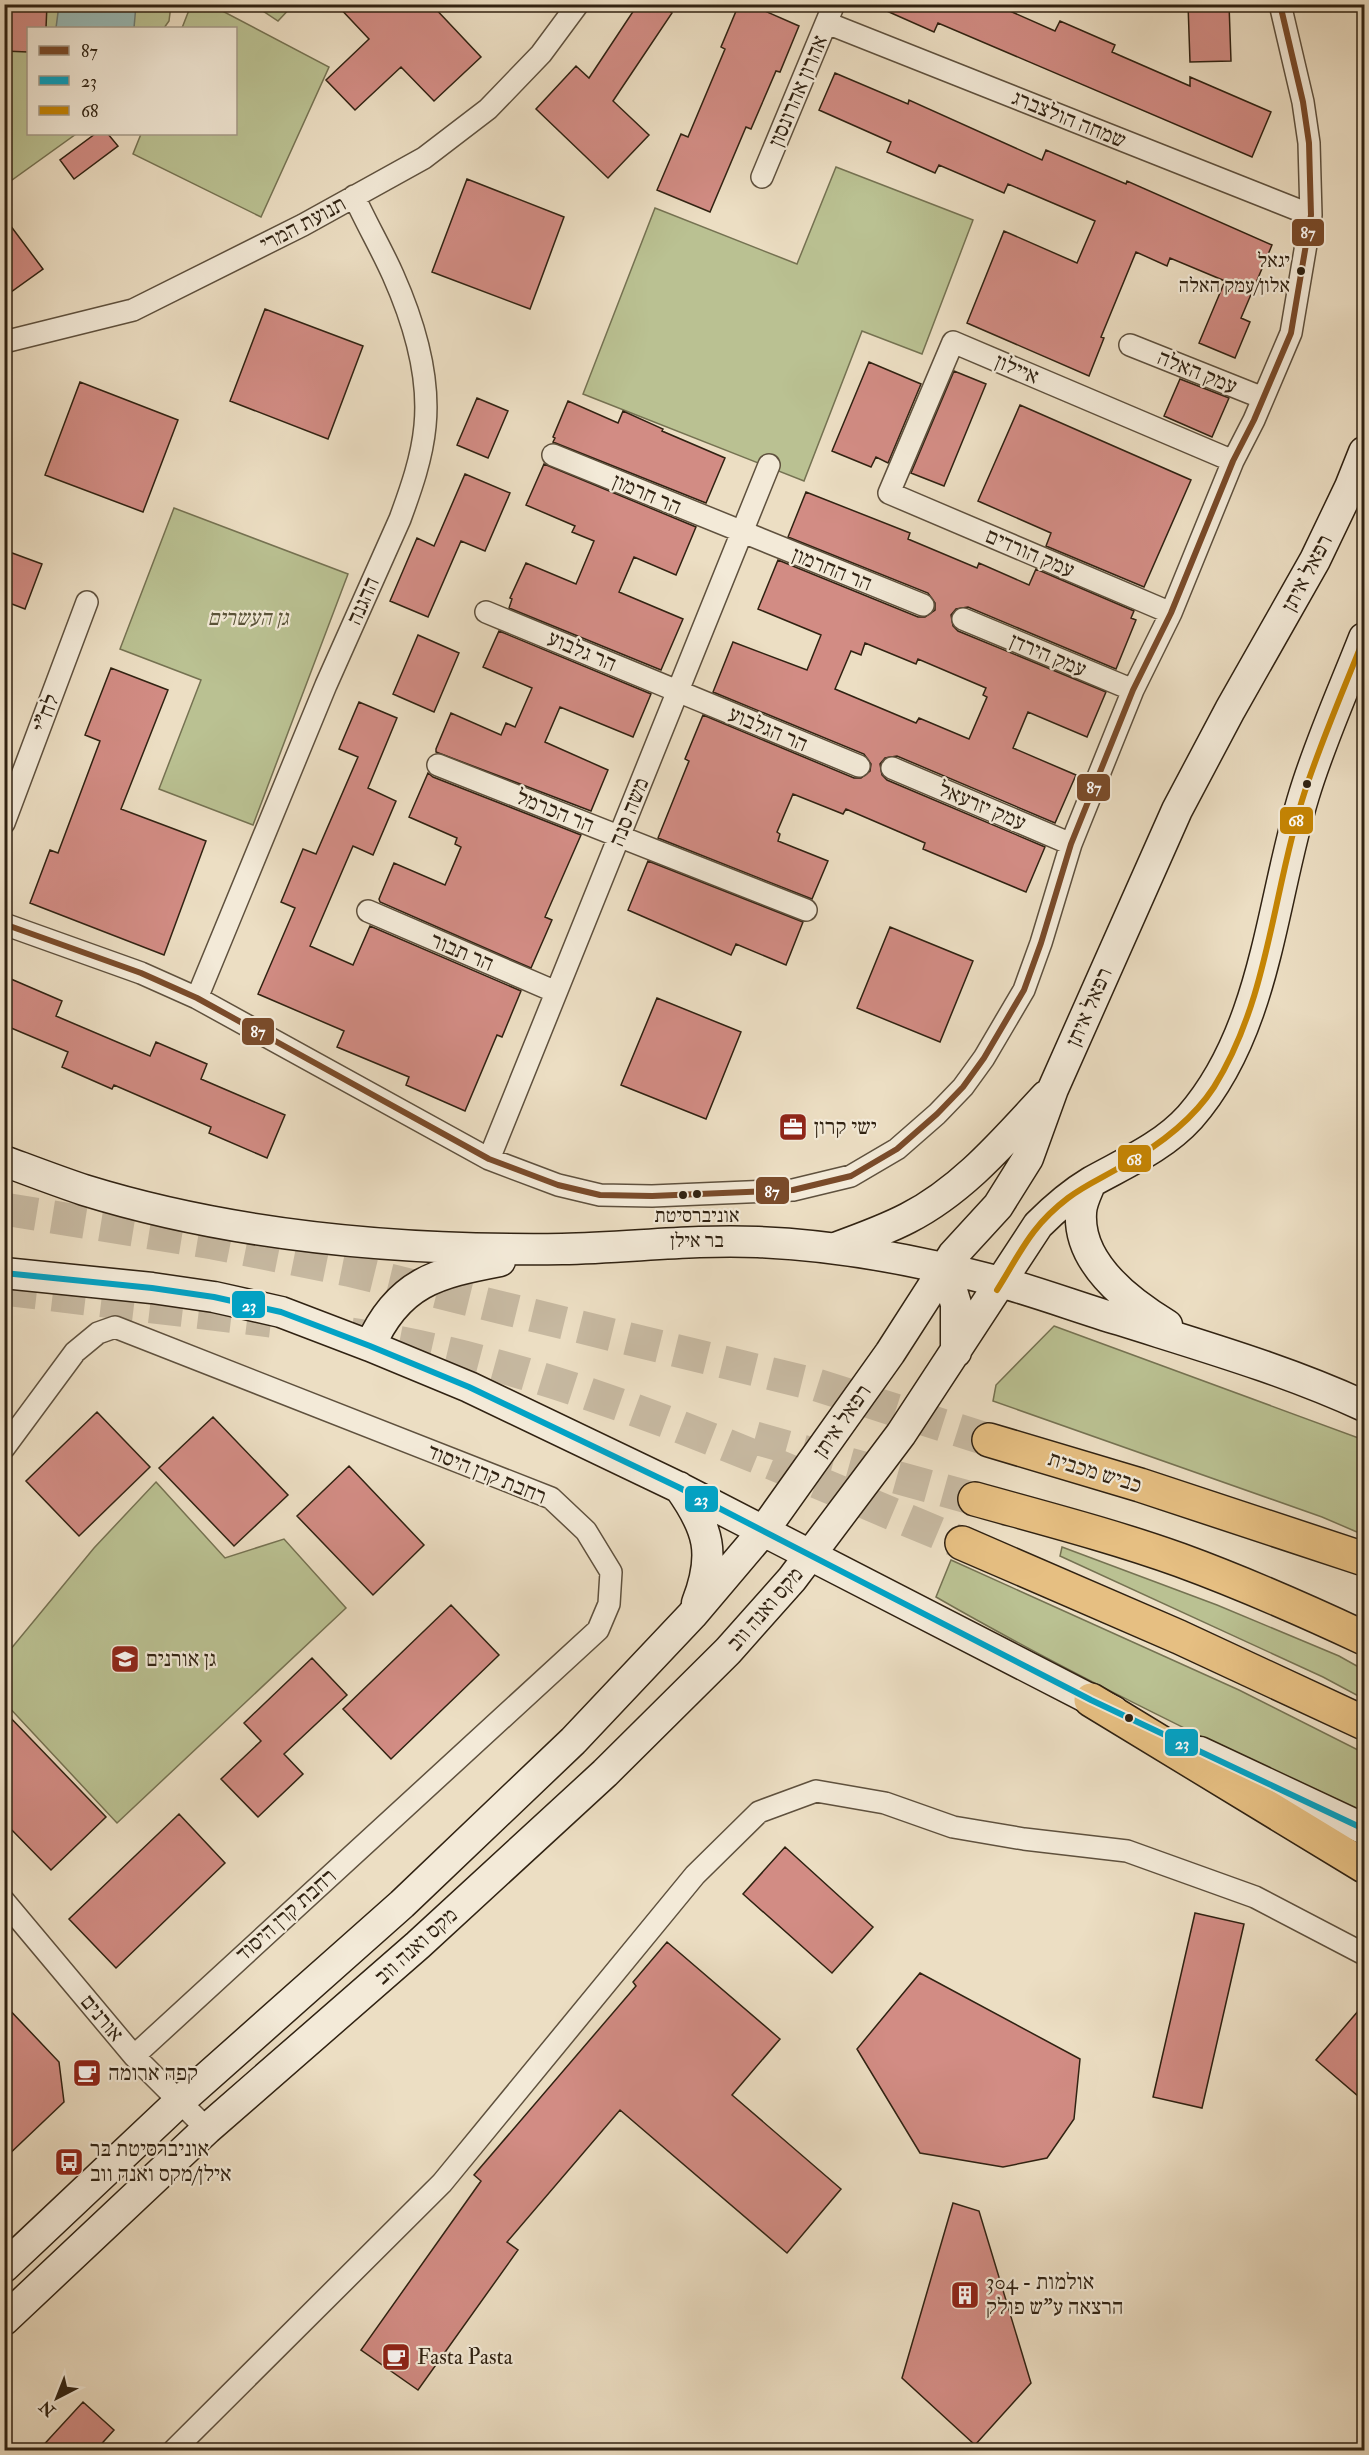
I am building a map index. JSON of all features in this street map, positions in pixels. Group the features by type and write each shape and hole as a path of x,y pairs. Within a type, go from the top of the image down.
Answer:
{"highway":[{"name":"כביש מכבית","path":"989,1440 1200,1505"},
{"path":"975,1499 1130,1543 1180,1560 1256,1590 1365,1638"},
{"path":"1200,1505 1365,1559"},
{"path":"1200,1505 1365,1577"},
{"path":"962,1543 1171,1633 1365,1723"},
{"path":"1091,1700 1365,1866"}],"main road":[{"name":"רפאל איתן","path":"764,1530 850,1410 945,1268 1012,1187 1037,1139 1053,1089 1181,802 1314,560 1365,452"},
{"path":"810,1556 901,1434 1001,1282 1018,1252 1038,1225 1090,1182 1154,1147 1188,1119 1213,1088 1237,1045 1272,926 1304,795 1365,638"},
{"path":"833,1249 871,1235 927,1208 989,1156 1053,1089"},
{"path":"4,1161 84,1190 142,1205 283,1233 382,1244 563,1249 714,1241 758,1242 833,1249 945,1268 1001,1282 1199,1344 1306,1381 1365,1406"},
{"path":"1090,1182 1081,1213 1085,1241 1093,1259 1128,1298 1157,1319 1199,1344"},
{"path":"370,1346 385,1316 400,1298 425,1282 454,1270 563,1249"},
{"path":"945,1268 956,1304 956,1352"},
{"path":"4,1273 152,1288 225,1299 281,1312 370,1346 469,1387 678,1487 1091,1700 1365,1829"},
{"path":"678,1487 695,1510 704,1529 708,1549 708,1567 704,1586 692,1615"},
{"name":"מקס ואנה ווב","path":"4,2267 179,2102 402,1904 573,1741 692,1615 764,1530"},
{"name":"מקס ואנה ווב","path":"4,2320 207,2129 418,1945 605,1773 728,1651 810,1556"}],"street":[{"name":"תנועת המרי","path":"4,342 133,310 293,230 424,158 479,116 541,54 578,4"},
{"path":"4,924 141,973 197,998 489,1159 558,1185 600,1195 724,1195 793,1190 825,1184 850,1176 908,1141 951,1100 984,1058 1024,990 1071,844 1133,690 1170,613 1233,461 1291,333 1311,215 1309,143 1303,102 1280,4"},
{"name":"שמחה הולצברג","path":"830,14 1311,215"},
{"name":"אהרון אהרונסון","path":"762,177 830,14"},
{"name":"ההגנה","path":"197,998 326,685 400,519 410,492 421,448 425,403 413,328 393,275 354,196"},
{"name":"איילון","path":"889,493 953,342 1233,461"},
{"name":"עמק האלה","path":"1130,345 1263,398"},
{"name":"הר חרמון","path":"553,455 741,533"},
{"name":"משה סנה","path":"489,1159 769,465"},
{"name":"עמק הורדים","path":"889,493 1170,613"},
{"name":"הר החרמון","path":"741,533 923,605"},
{"name":"לח\"י","path":"4,823 87,602"},
{"name":"הר גלבוע","path":"486,612 678,691"},
{"name":"עמק הירדן","path":"963,619 1133,690"},
{"name":"הר הגלבוע","path":"678,691 859,766"},
{"name":"הר הכרמל","path":"438,765 806,910"},
{"name":"עמק יזרעאל","path":"892,768 1071,844"},
{"name":"הר תבור","path":"368,911 556,992"},
{"name":"רחבת קרן היסוד","path":"4,1448 75,1353 98,1333 116,1327 551,1498 586,1531 611,1572 609,1604 598,1630 134,2056"},
{"path":"174,2451 442,2183 695,1875 759,1812 816,1791 885,1803 953,1827 1024,1839 1127,1851 1255,1897 1365,1954"},
{"name":"אורנים","path":"6,1905 134,2056 207,2129"}],"green space":[{"path":"5,5 171,5 169,21 165,27 27,27 27,135 75,135 5,185"},
{"path":"191,5 211,5 329,67 261,217 133,154 141,135 237,135 237,27 182,27"},
{"path":"254,5 293,5 278,21"},
{"path":"836,167 973,220 922,354 862,331 804,481 583,394 655,208 797,264"},
{"name":"גן העשרים","path":"174,508 348,574 253,825 159,789 201,680 120,649"},
{"path":"1054,1326 1364,1440 1364,1535 1322,1517 993,1401 996,1385"},
{"path":"156,1482 225,1558 284,1539 346,1608 117,1823 5,1703 5,1656 94,1548"},
{"path":"1062,1547 1217,1605 1339,1656 1364,1670 1364,1699 1323,1677 1060,1556"},
{"path":"951,1560 1239,1690 1364,1753 1364,1816 1095,1683 936,1597"}],"water":[{"path":"59,5 136,5 134,27 56,27"}],"building":[{"path":"4,4 47,4 46,27 27,27 27,52 4,51"},
{"path":"336,4 431,4 481,57 434,101 401,67 355,110 326,80 369,39"},
{"path":"638,4 660,4 672,13 613,101 649,135 608,178 536,109 576,66 589,78"},
{"path":"739,4 749,4 799,26 780,72 776,71 751,129 746,127 710,212 657,190 681,134 688,137 725,49 721,47"},
{"path":"871,4 994,4 1055,31 1060,21 1115,45 1112,52 1190,86 1190,77 1271,112 1252,157 938,23 934,32"},
{"path":"1188,4 1229,4 1231,61 1190,62"},
{"path":"835,73 908,104 909,100 1042,160 1046,150 1126,184 1127,181 1272,245 1241,318 1250,322 1235,358 1199,343 1225,281 1170,258 1167,266 1136,252 1101,337 1104,338 1089,376 967,323 1004,231 1077,263 1095,221 1008,184 1004,193 939,165 935,173 887,152 891,142 819,110"},
{"path":"94,135 109,135 118,146 74,179 60,160"},
{"path":"467,179 564,217 530,309 432,272"},
{"path":"4,217 43,269 4,297"},
{"path":"265,309 363,346 328,439 230,401"},
{"path":"869,362 921,384 888,463 876,457 871,467 832,451"},
{"path":"954,371 986,384 944,486 911,473"},
{"path":"1180,379 1229,398 1212,437 1164,416"},
{"path":"80,382 178,420 143,512 45,475"},
{"path":"477,398 508,411 488,458 457,445"},
{"path":"568,401 618,423 623,411 663,429 662,431 725,458 706,503 553,442"},
{"path":"1020,405 1191,480 1144,587 1046,546 1051,533 978,501"},
{"path":"544,464 696,527 676,575 634,557 619,592 683,619 661,670 509,608 512,599 510,598 526,563 576,584 594,541 572,532 575,526 526,505"},
{"path":"465,474 510,493 485,551 461,541 428,617 390,601 417,538 434,546"},
{"path":"806,492 910,533 908,539 977,568 979,563 1029,585 1036,569 1134,611 1131,618 1136,620 1116,669 968,607 956,609 951,615 953,626 958,631 1106,692 1087,737 1028,712 1013,748 1076,775 1055,823 897,756 885,758 880,764 882,775 887,780 1045,847 1026,892 923,849 925,843 846,809 843,814 793,794 777,832 780,834 778,841 828,861 812,899 658,838 689,761 685,759 703,715 854,778 861,778 870,771 871,764 864,754 713,692 733,642 807,670 821,635 758,609 778,560 918,617 925,617 935,610 935,603 928,593 788,537","holes":["865,643 916,664 918,659 986,688 983,695 987,697 969,739 919,718 916,723 835,689 851,651 861,655"]},
{"path":"4,550 42,564 25,609 4,601"},
{"path":"499,631 651,694 633,737 560,707 545,742 608,770 591,811 436,752 451,713 501,735 506,723 515,727 532,688 483,667"},
{"path":"418,635 459,653 434,712 393,694"},
{"path":"111,668 168,690 121,809 206,841 164,955 30,903 50,850 58,853 100,741 85,735"},
{"path":"359,702 397,718 368,788 396,801 373,855 353,846 310,946 353,965 370,926 521,991 502,1037 497,1035 465,1111 406,1085 409,1077 337,1047 344,1031 258,994 295,908 281,902 303,849 316,854 358,757 339,749"},
{"path":"428,773 433,777 581,835 545,917 552,920 531,968 380,902 379,899 394,863 445,885 461,847 455,844 457,838 409,817"},
{"path":"648,861 803,922 786,965 736,944 731,955 628,910"},
{"path":"890,927 973,961 940,1042 857,1008"},
{"path":"4,976 62,1001 56,1016 150,1056 156,1042 207,1064 201,1079 285,1115 267,1158 209,1133 211,1127 114,1085 112,1089 62,1067 68,1052 4,1025"},
{"path":"657,998 741,1032 706,1119 621,1085"},
{"path":"97,1412 150,1467 79,1536 26,1481"},
{"path":"213,1417 288,1495 234,1546 159,1468"},
{"path":"349,1466 424,1545 373,1595 297,1516"},
{"path":"451,1605 499,1655 391,1759 343,1709"},
{"path":"312,1658 347,1695 284,1754 303,1774 258,1817 221,1779 261,1741 244,1723"},
{"path":"4,1711 106,1817 51,1870 4,1822"},
{"path":"179,1814 225,1863 116,1968 69,1919"},
{"path":"785,1847 873,1927 832,1973 743,1894"},
{"path":"1195,1913 1244,1924 1202,2108 1153,2097"},
{"path":"667,1942 780,2039 732,2095 841,2189 787,2253 620,2110 507,2242 518,2250 418,2390 361,2350 481,2181 474,2175 636,1986 633,1982"},
{"path":"920,1973 1080,2059 1074,2119 1047,2158 1003,2167 920,2153 857,2049"},
{"path":"1365,2003 1365,2102 1316,2060"},
{"path":"4,2004 59,2062 64,2102 4,2159"},
{"name":"304 - אולמות הרצאה ע\"ש פולק","path":"953,2203 979,2211 1031,2383 975,2445 902,2378"},
{"path":"83,2402 114,2430 95,2451 38,2451"}],"tunnel":[{"path":"4,1209 213,1243 348,1270 817,1385 989,1440"},
{"path":"4,1289 271,1321"},
{"path":"351,1334 431,1349 509,1369 586,1393 738,1450 962,1543"},
{"path":"755,1438 975,1499"}],"transit line":[{"name":"87","path":"4,924 141,973 197,998 489,1159 558,1185 600,1195 652,1196 793,1190 851,1176 897,1149 937,1114 963,1087 984,1058 1024,990 1071,844 1133,690 1171,613 1233,461 1254,420 1291,333 1311,215 1309,143 1303,102 1280,4"},
{"name":"68","path":"997,1290 1027,1241 1044,1219 1081,1189 1135,1158 1173,1132 1185,1122 1214,1087 1247,1018 1268,943 1293,831 1304,794 1364,638"},
{"name":"23","path":"4,1273 152,1288 214,1297 281,1312 370,1346 469,1387 678,1487 1091,1700 1364,1829"}],"place":[{"name":"יגאל אלון/עמק האלה","path":"1301,271"},
{"name":"ישי קרון","path":"793,1127"},
{"name":"אוניברסיטת בר אילן","path":"697,1194"},
{"name":"גן אורנים","path":"125,1659"},
{"name":"קפה ארומה","path":"87,2073"},
{"name":"אוניברסיטת בר אילן/מקס ואנה ווב","path":"69,2162"},
{"name":"304 - אולמות הרצאה ע\"ש פולק","path":"965,2295"},
{"name":"Fasta Pasta","path":"396,2357"}]}
